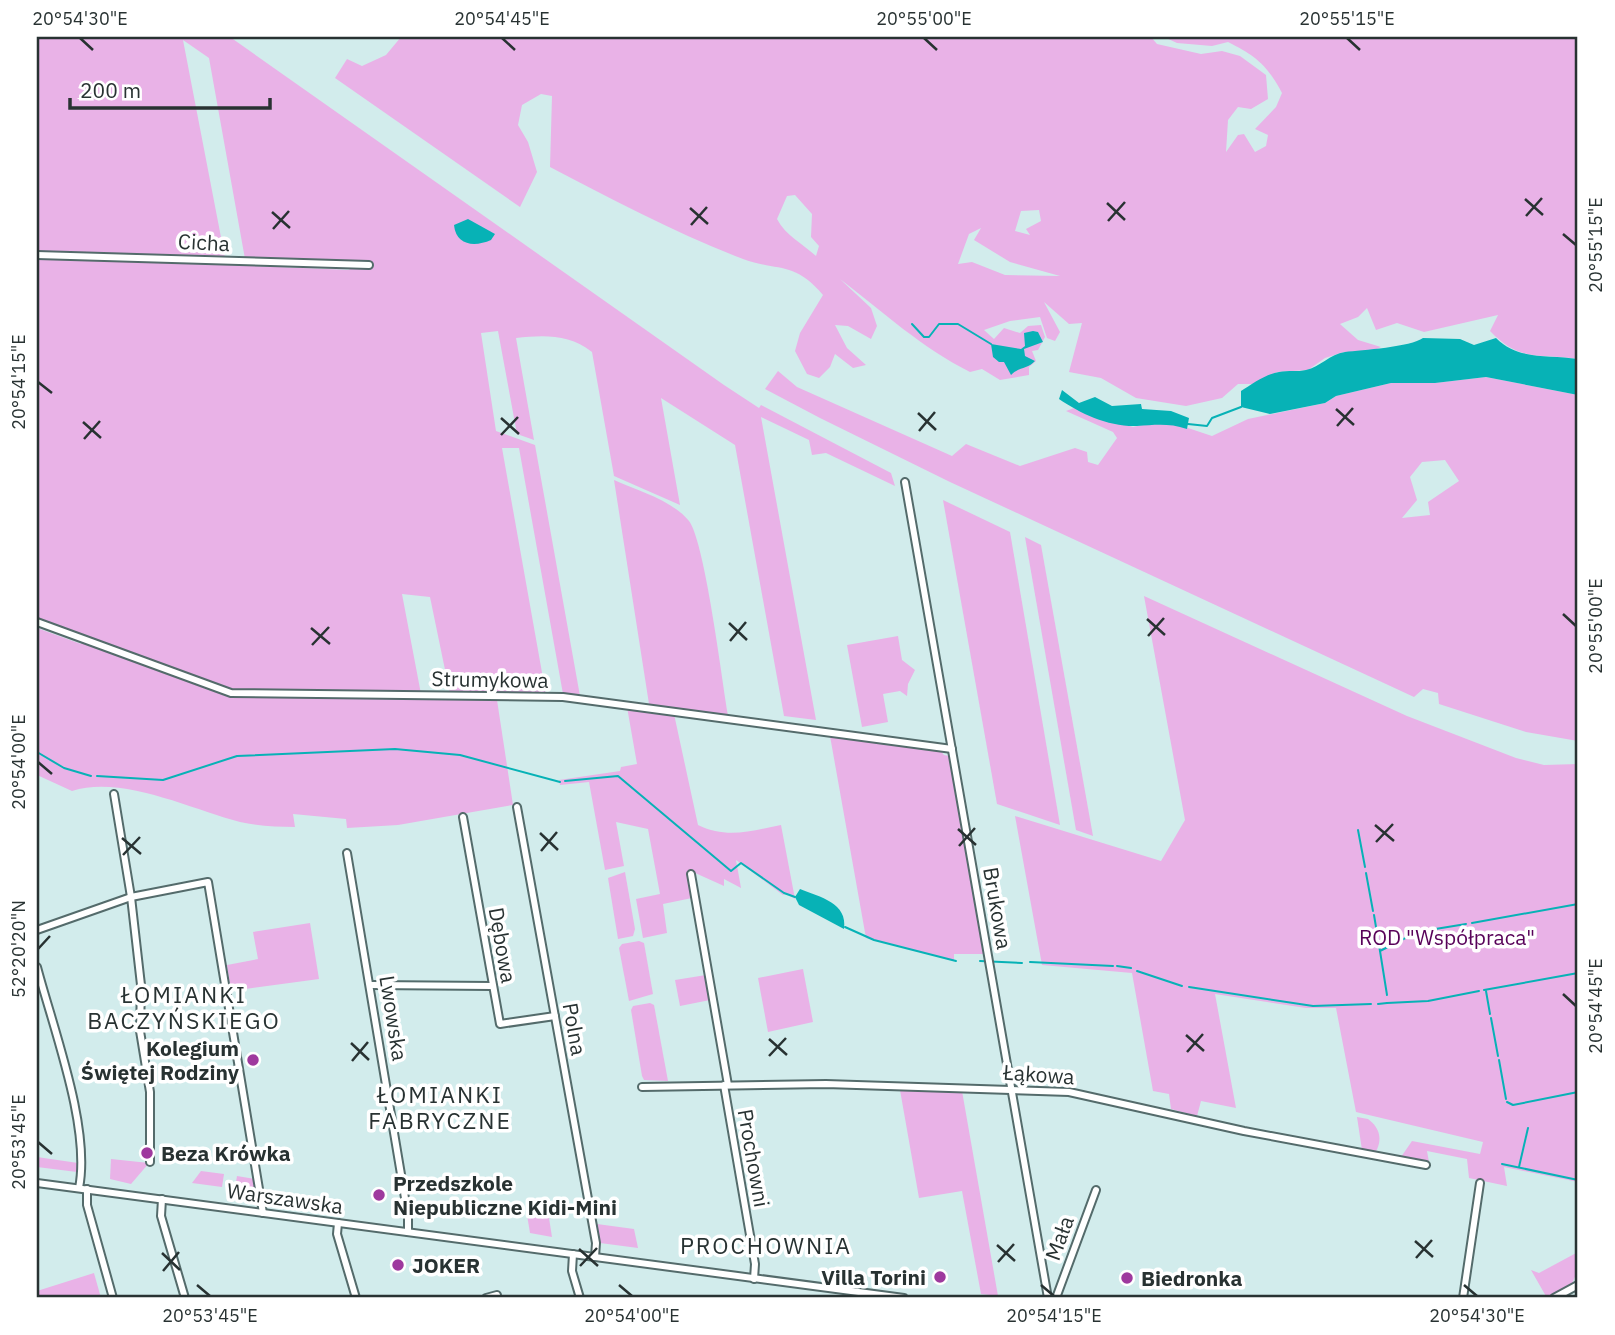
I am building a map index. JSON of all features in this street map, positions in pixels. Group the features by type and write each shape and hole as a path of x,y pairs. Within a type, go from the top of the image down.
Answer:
{"street":[{"name":"Cicha","path":"37,255 369,265"},
{"name":"Brukowa","path":"905,482 1048,1298"},
{"name":"Strumykowa","path":"37,622 231,693 563,697 952,749"},
{"path":"114,794 131,897 141,985 140,1031 150,1092 150,1162"},
{"name":"Polna","path":"517,807 596,1243 595,1257"},
{"name":"Dębowa","path":"463,817 500,1024 555,1016"},
{"name":"Lwowska","path":"347,853 409,1219 408,1232"},
{"name":"Prochowni","path":"691,874 755,1265 754,1279"},
{"path":"37,930 131,897 208,882 263,1213"},
{"path":"37,967 80,1131 83,1160 79,1188"},
{"path":"371,985 492,986"},
{"name":"Łąkowa","path":"642,1087 726,1085 1069,1091 1244,1131 1426,1165"},
{"path":"1463,1298 1480,1182"},
{"name":"Warszawska","path":"37,1183 904,1298"},
{"path":"87,1189 87,1205 113,1298"},
{"name":"Mała","path":"1056,1298 1096,1190"},
{"path":"162,1199 161,1216 185,1298"},
{"path":"338,1223 337,1234 356,1298"},
{"path":"573,1254 572,1271 580,1298"},
{"path":"1554,1298 1578,1285"},
{"path":"486,1298 497,1295"}],"green space":[{"path":"37,37 230,37 724,385 759,408 761,405 891,473 895,486 826,453 812,455 809,440 761,417 816,720 784,716 735,445 661,398 680,505 614,476 592,352 574,342 556,337 516,338 534,440 517,434 498,331 481,333 496,431 535,445 580,696 563,694 519,448 502,448 546,695 450,694 430,597 402,594 421,694 232,691 37,620 37,257 350,270 336,260 245,259 209,58 183,40 225,258 37,251"},
{"path":"401,37 1151,37 1157,44 1201,54 1222,51 1240,56 1266,75 1268,99 1251,109 1238,107 1228,120 1226,152 1238,135 1244,134 1255,152 1266,146 1268,135 1255,129 1276,107 1282,93 1266,68 1228,42 1212,46 1177,43 1164,37 1578,37 1578,359 1531,355 1511,348 1490,331 1498,315 1424,332 1397,323 1376,330 1367,308 1358,317 1340,324 1358,340 1381,347 1370,352 1344,352 1325,358 1308,370 1277,372 1254,384 1238,384 1222,398 1186,406 1136,398 1101,378 1069,372 1082,323 1069,324 1044,302 1060,332 1055,341 1047,338 1040,317 1010,321 984,330 994,339 1004,328 1020,333 1028,326 1041,325 1045,337 1038,350 1032,351 1036,361 1029,367 1029,375 1000,380 982,369 970,372 935,352 840,279 871,308 877,326 871,339 848,326 835,325 847,348 866,365 853,368 835,354 830,367 819,378 807,374 795,351 800,333 823,295 813,284 795,272 743,259 694,239 550,167 552,96 541,94 522,105 518,125 528,142 537,172 520,207 335,78 347,59 362,66 386,55","holes":["795,195 812,214 811,237 819,246 816,256 790,235 777,219 787,196","1039,210 1041,221 1026,229 1030,235 1015,231 1021,211","981,228 974,240 1010,262 1060,276 1005,275 972,262 958,264 969,234"]},
{"path":"778,371 797,387 952,456 966,444 1020,466 1075,448 1087,452 1088,462 1098,465 1117,438 1113,432 1066,411 1074,408 1133,427 1164,420 1212,436 1248,419 1325,403 1336,396 1391,383 1435,383 1486,377 1578,395 1578,741 1526,732 1439,704 1438,693 1423,689 1414,697 950,482 765,389","holes":["1445,460 1459,481 1428,502 1430,515 1402,518 1417,500 1410,477 1422,462"]},
{"path":"614,480 664,502 689,521 695,534 707,583 728,715 649,704"},
{"path":"943,500 1010,532 1060,825 997,804"},
{"path":"1025,537 1041,545 1093,836 1076,830"},
{"name":"ROD \"Współpraca\"","path":"1144,596 1407,716 1516,758 1544,765 1578,764 1578,1182 1504,1167 1507,1186 1469,1178 1467,1159 1427,1151 1429,1162 1401,1157 1412,1141 1480,1154 1483,1142 1356,1112 1336,1008 1306,1008 1215,994 1236,1108 1201,1101 1197,1116 1171,1109 1169,1094 1153,1091 1132,973 1042,965 1015,816 1161,861 1185,820"},
{"path":"37,628 231,695 497,700 513,805 398,825 347,828 346,819 293,814 295,827 281,827 240,822 134,790 92,787 72,791 37,775"},
{"path":"898,636 902,660 915,670 908,684 907,696 900,691 883,694 888,722 862,727 847,645"},
{"path":"627,707 674,714 698,825 729,833 781,825 795,899 786,893 783,895 736,860 741,888 724,879 724,886 693,872 688,873 692,898 663,904 667,933 643,938 636,899 660,894 648,829 616,822 624,866 605,870 589,782 560,785 559,780 620,771 621,767 637,764"},
{"path":"830,736 939,749 949,756 984,954 954,954 954,961 866,938"},
{"path":"625,872 635,929 633,936 618,939 608,878"},
{"path":"310,923 319,979 231,991 227,965 258,959 253,932"},
{"path":"639,941 644,943 653,994 629,1001 619,948 622,944"},
{"path":"803,969 813,1022 768,1032 758,978"},
{"path":"706,975 710,1000 680,1006 675,980"},
{"path":"650,1003 654,1005 668,1081 644,1080 642,1076 631,1010 633,1006"},
{"path":"900,1090 962,1091 998,1296 981,1294 962,1191 919,1198"},
{"path":"1357,1117 1368,1119 1378,1130 1379,1143 1375,1153 1362,1150"},
{"path":"37,1157 78,1163 77,1172 37,1167"},
{"path":"111,1159 149,1163 131,1184 110,1179"},
{"path":"201,1171 224,1174 222,1187 192,1183"},
{"path":"237,1176 255,1179 258,1197 234,1194"},
{"path":"527,1215 549,1218 552,1237 530,1233"},
{"path":"597,1224 634,1229 638,1248 600,1243"},
{"path":"1578,1252 1578,1269 1572,1284 1547,1298 1531,1270 1539,1273"},
{"path":"94,1273 101,1298 37,1298 37,1291"}],"water":[{"path":"468,219 495,234 491,240 479,244 462,241 454,225"},
{"path":"1038,332 1043,342 1024,349 1025,356 1035,361 1011,375 1004,362 993,357 991,344 1021,349 1025,346 1024,333"},
{"path":"1423,338 1460,339 1474,345 1496,338 1524,353 1578,359 1578,395 1486,377 1435,383 1391,383 1336,396 1325,403 1270,414 1241,407 1241,391 1269,375 1282,371 1303,371 1340,353 1398,346"},
{"path":"1062,390 1079,403 1095,397 1112,406 1141,404 1142,409 1171,411 1189,418 1187,429 1168,425 1127,426 1106,422 1059,399"},
{"path":"800,889 824,898 837,907 842,913 844,929 799,905 795,897"}],"waterway":[{"path":"912,324 924,337 929,337 939,324 958,324 991,344"},
{"path":"1188,424 1207,426 1212,418 1241,407"},
{"path":"97,776 163,780 237,756 395,749 460,755 560,782"},
{"path":"37,752 64,768 91,776"},
{"path":"565,781 618,776 731,871 741,863 784,893 795,897"},
{"path":"1358,830 1365,867"},
{"path":"1366,873 1373,911"},
{"path":"1472,923 1578,904"},
{"path":"1374,915 1380,951"},
{"path":"1387,995 1380,951 1417,932 1466,924"},
{"path":"845,927 874,940 956,961"},
{"path":"980,961 1022,963"},
{"path":"1030,962 1113,966"},
{"path":"1117,966 1131,968"},
{"path":"1137,971 1182,986"},
{"path":"1484,990 1578,973"},
{"path":"1189,987 1313,1006 1371,1004"},
{"path":"1387,1003 1428,1001 1479,991"},
{"path":"1486,991 1490,1014"},
{"path":"1378,1004 1387,1003"},
{"path":"1491,1018 1498,1056"},
{"path":"1499,1060 1506,1099"},
{"path":"1507,1102 1513,1105 1578,1092"},
{"path":"1519,1167 1528,1128"},
{"path":"1502,1164 1578,1180"}],"place":[{"name":"Kolegium Świętej Rodziny","path":"253,1060"},
{"name":"Beza Krówka","path":"147,1153"},
{"name":"Przedszkole Niepubliczne Kidi-Mini","path":"379,1195"},
{"name":"JOKER","path":"398,1265"},
{"name":"Villa Torini","path":"940,1277"},
{"name":"Biedronka","path":"1127,1278"}],"district":[{"name":"ŁOMIANKI BACZYŃSKIEGO","path":"184,1007"},
{"name":"ŁOMIANKI FABRYCZNE","path":"440,1107"},
{"name":"PROCHOWNIA","path":"766,1245"}]}
